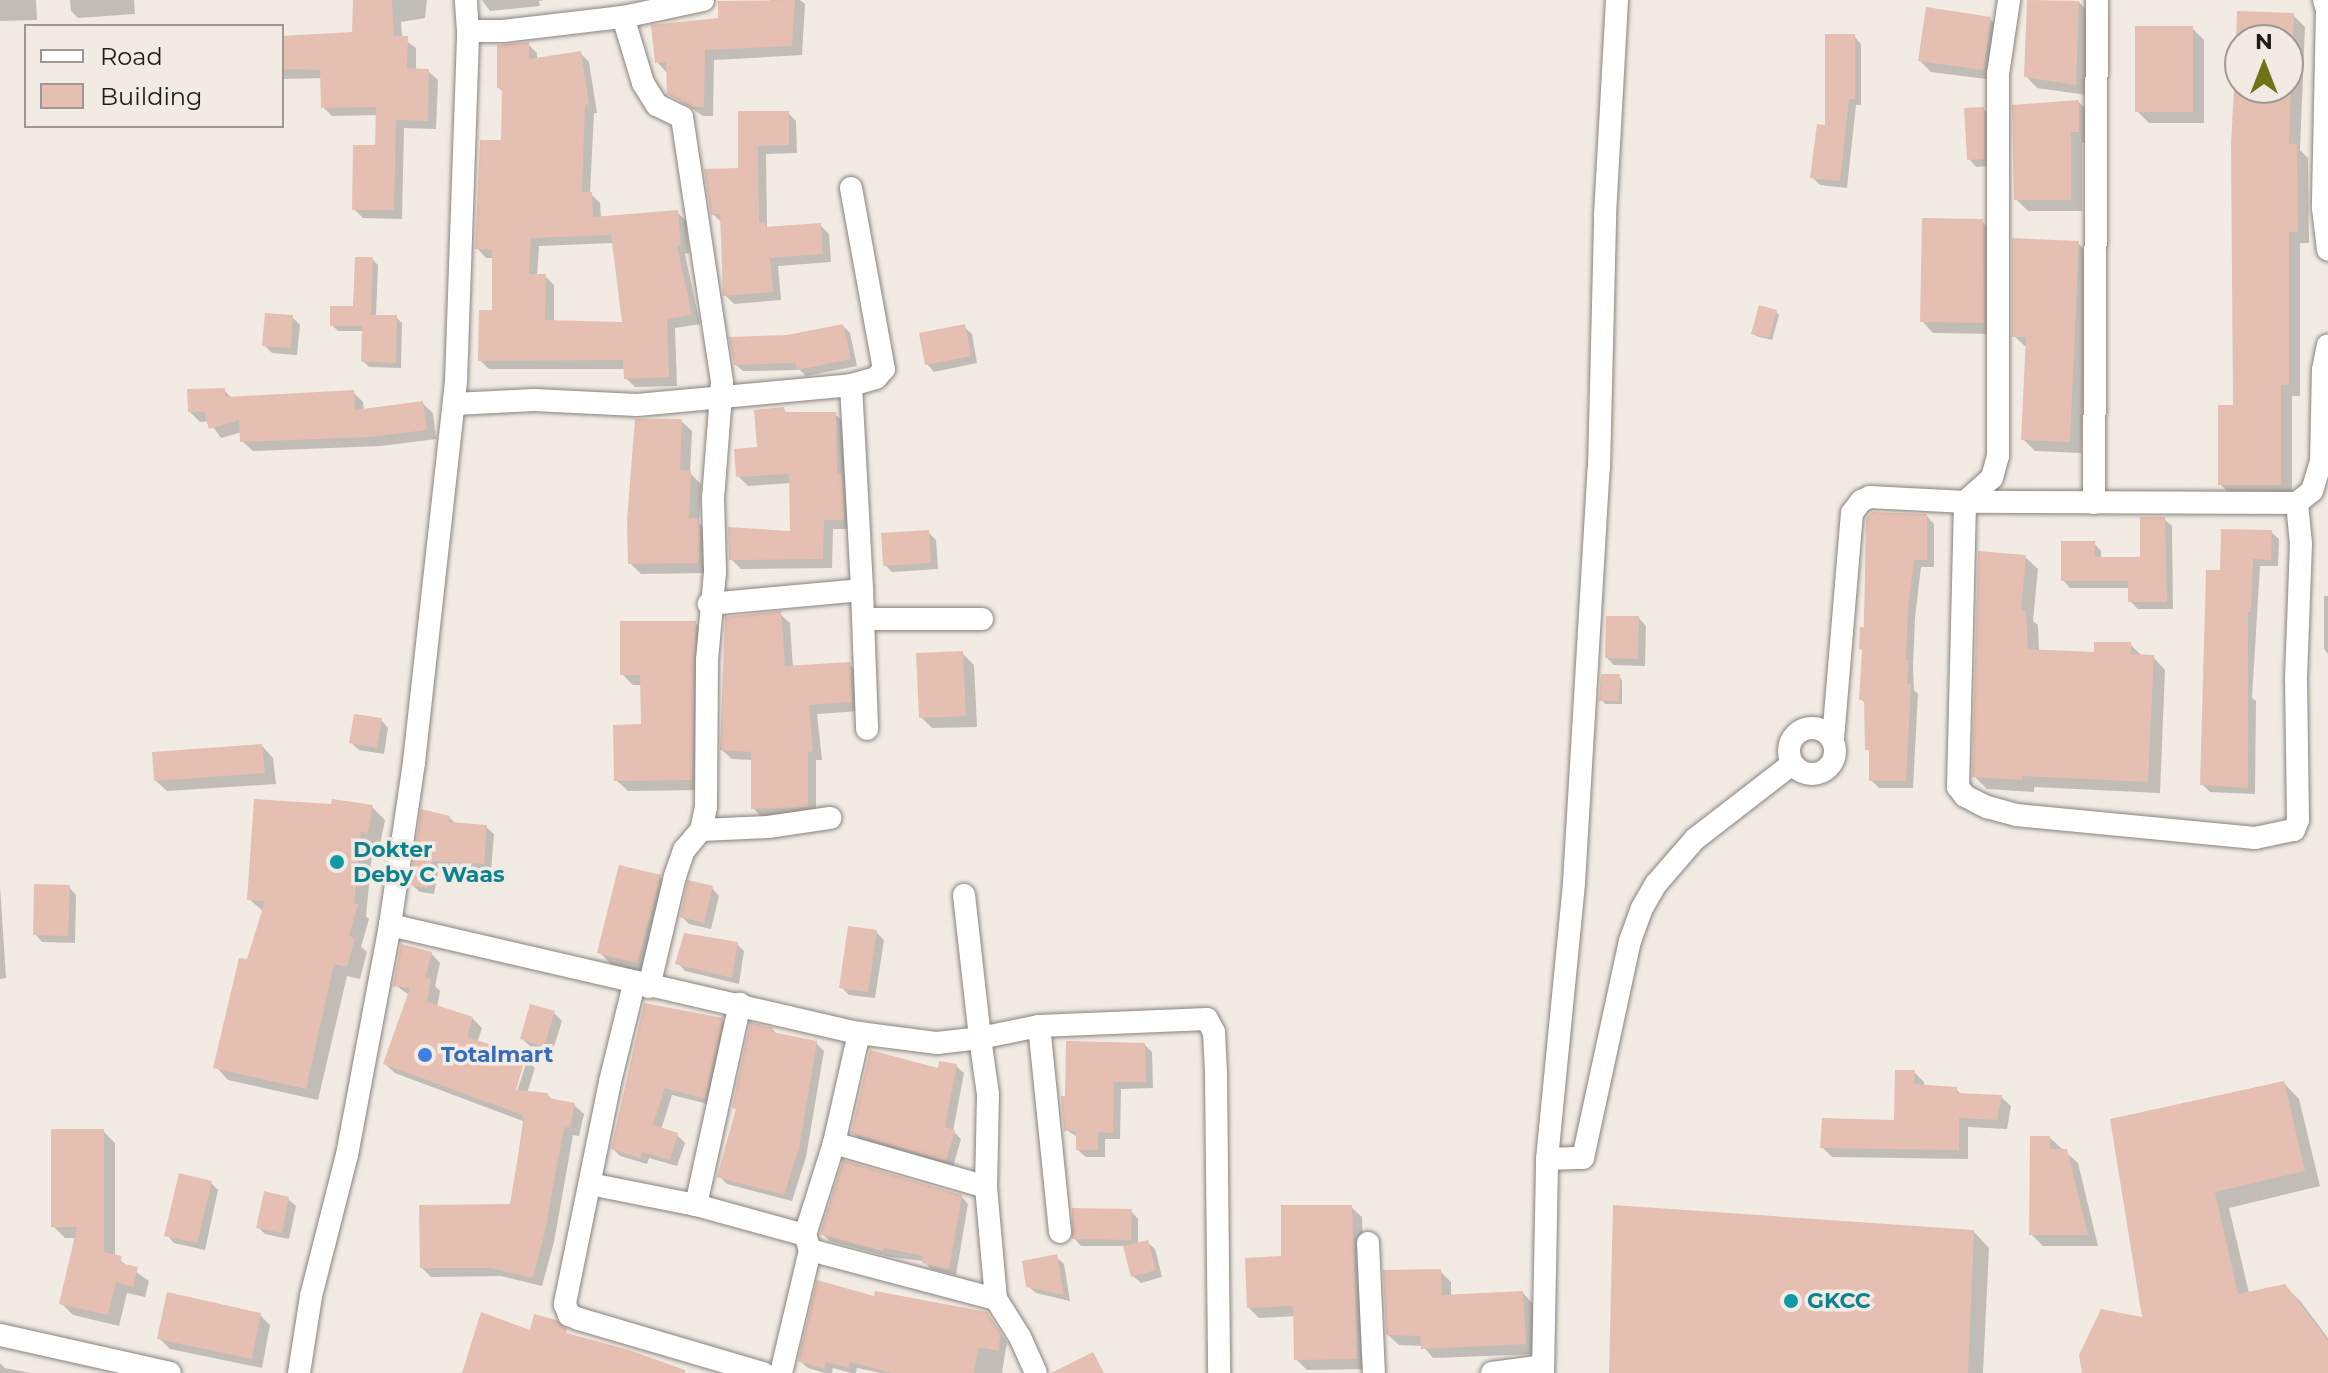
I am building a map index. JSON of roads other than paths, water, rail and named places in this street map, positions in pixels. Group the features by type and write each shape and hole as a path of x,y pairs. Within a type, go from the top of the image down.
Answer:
{"street":[{"path":"299,1373 311,1296 347,1155 390,925 414,762 454,404 468,31 466,0"},
{"path":"468,31 503,31 623,17 703,0"},
{"path":"1492,1373 1543,1370 1547,1159 1574,883 1599,468 1605,215 1617,0"},
{"path":"2009,0 1997,89 1996,209 2001,303 1998,456 1992,478 1965,502 1960,791 1987,807 2016,815 2255,838 2294,830 2298,820 2296,679 2301,544 2297,503"},
{"path":"2094,503 2097,0"},
{"path":"2324,0 2327,9 2323,208 2328,250"},
{"path":"623,17 643,83 657,105 682,117 722,382 718,397 713,499 715,572 709,604 706,807 701,830 684,850 641,985 590,1184 565,1304 569,1315 763,1373"},
{"path":"454,404 534,400 637,405 851,385 876,378 884,369 851,188"},
{"path":"1792,764 1807,774 1824,771 1835,757 1833,739 1852,513 1861,501 1870,497 1965,502 2297,503 2312,491 2321,462 2323,370 2328,345"},
{"path":"851,385 867,729"},
{"path":"709,604 862,590"},
{"path":"863,619 982,619"},
{"path":"1792,764 1790,742 1796,734 1816,728 1833,739"},
{"path":"1547,1159 1583,1158 1630,941 1642,908 1656,884 1695,839 1792,764"},
{"path":"701,830 768,827 830,818"},
{"path":"964,895 988,1094 986,1187 996,1299 1020,1337 1036,1373"},
{"path":"390,925 859,1033 937,1043 1039,1026 1207,1019 1216,1073 1219,1373"},
{"path":"696,1205 740,1004"},
{"path":"1039,1026 1060,1232"},
{"path":"781,1373 808,1243 859,1033"},
{"path":"834,1143 986,1187"},
{"path":"590,1184 696,1205 808,1243 996,1299"},
{"path":"1368,1243 1374,1373"},
{"path":"0,1335 170,1373"}],"place":[{"name":"Dokter Deby C Waas","path":"337,862"},
{"name":"Totalmart","path":"425,1055"},
{"name":"GKCC","path":"1791,1301"}]}
